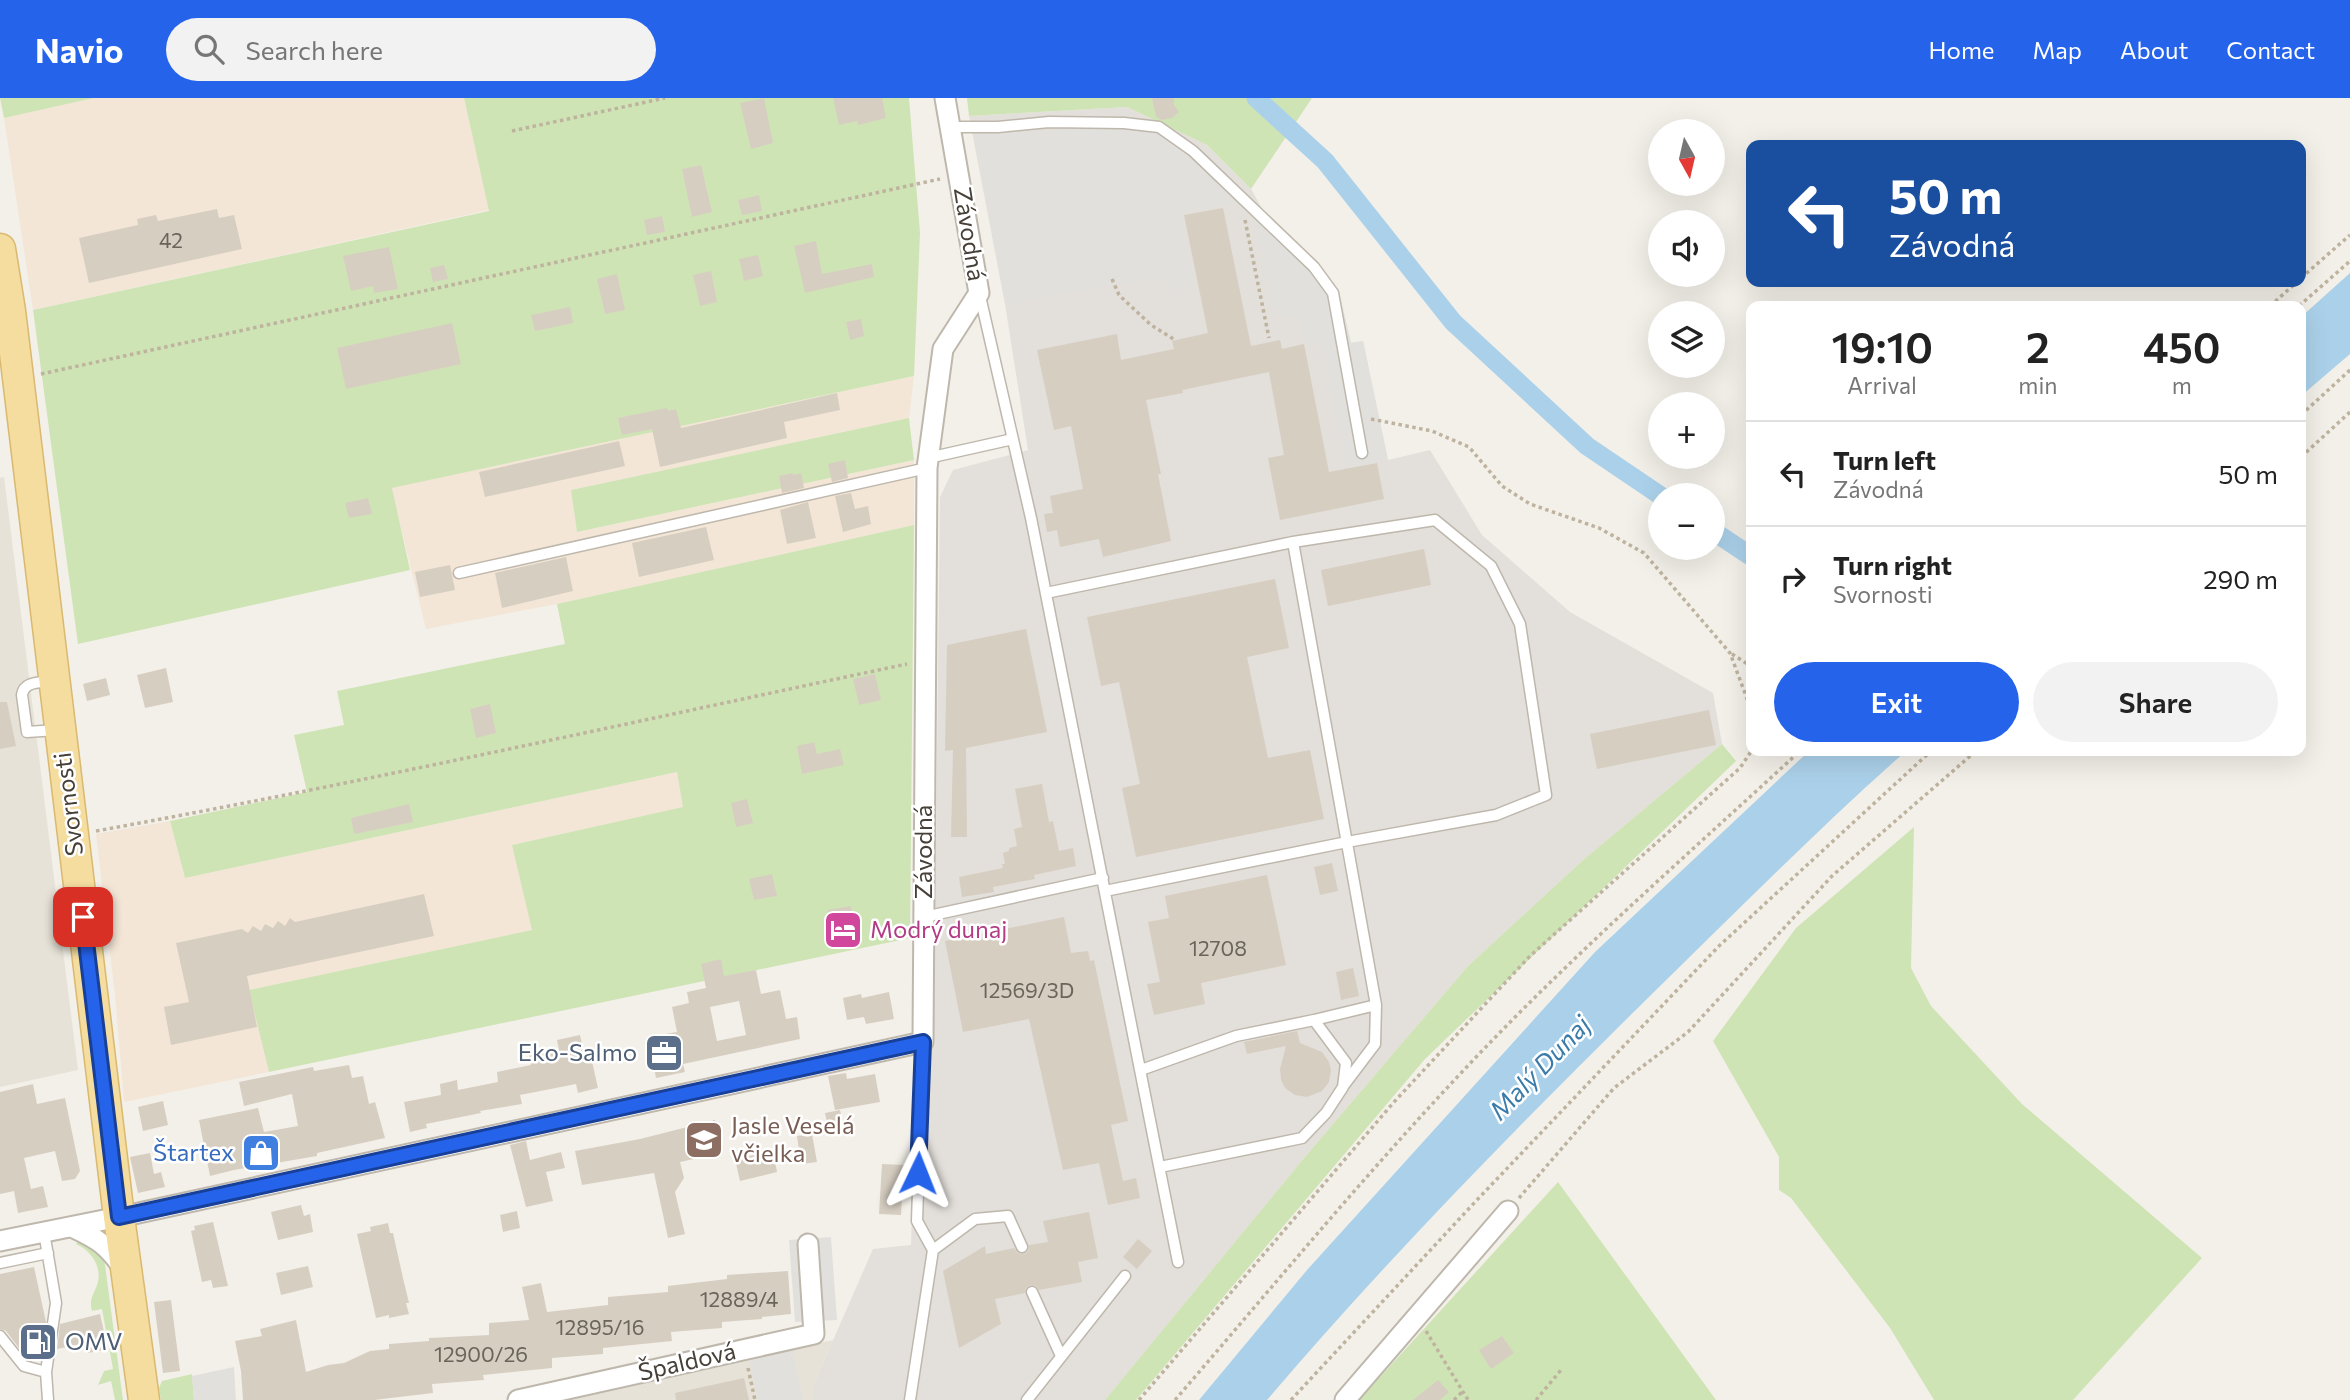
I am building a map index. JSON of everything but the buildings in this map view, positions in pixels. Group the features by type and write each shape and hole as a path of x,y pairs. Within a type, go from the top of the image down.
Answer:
{"main road":[{"name":"Svornosti","path":"0,249 19,379 119,1217 145,1400"}],"street":[{"name":"Závodná","path":"923,1042 928,463 943,349 979,293 945,98"},
{"path":"0,1241 923,1042"},
{"path":"1345,1400 1508,1211"},
{"path":"72,1227 97,1239 126,1272"},
{"name":"Špaldová","path":"518,1400 814,1334 808,1244"}],"lane":[{"path":"950,127 998,127 1049,121 1124,122 1159,127 1193,151 1314,267 1333,293 1362,453"},
{"path":"979,293 1046,593 1178,1262"},
{"path":"459,573 928,463 1013,439"},
{"path":"1046,593 1293,542 1434,520 1491,566 1520,624 1546,795 1496,815 1105,891"},
{"path":"1160,1167 1302,1139 1326,1113 1375,1044 1376,1004 1293,542"},
{"path":"924,917 1103,878"},
{"path":"1141,1070 1236,1036 1376,1004"},
{"path":"1314,1020 1346,1063 1343,1087"},
{"path":"910,1400 933,1250 917,1221 923,1042"},
{"path":"933,1250 975,1219 1008,1216 1022,1247"},
{"path":"44,1232 56,1303 46,1372 48,1400"},
{"path":"0,1264 48,1253"},
{"path":"1027,1400 1125,1276"},
{"path":"1032,1292 1061,1356"},
{"path":"0,1336 24,1366 46,1372"}],"path":[{"path":"512,131 665,98"},
{"path":"19,379 960,175"},
{"path":"1240,195 1269,338"},
{"path":"2306,274 2350,235"},
{"path":"2305,301 2350,261"},
{"path":"1112,279 1119,295 1152,325 1175,340"},
{"path":"2276,301 2291,287"},
{"path":"2306,410 2350,370"},
{"path":"2306,452 2350,412"},
{"path":"1355,415 1432,431 1469,447 1502,486 1530,504 1599,528 1644,553 1730,653 1746,663"},
{"path":"1730,653 1746,696"},
{"path":"73,835 516,747 926,660"},
{"path":"1139,1400 1394,1102 1530,956 1740,768 1748,756"},
{"path":"1175,1400 1352,1194 1462,1072 1575,958 1795,756"},
{"path":"1291,1400 1466,1211 1719,946 1926,756"},
{"path":"1508,1211 1614,1088 1688,1032 1832,876 1970,756"},
{"path":"1418,1317 1468,1400"},
{"path":"747,1360 755,1400"},
{"path":"1536,1400 1561,1370"},
{"path":"1454,1400 1463,1391"}],"shaded area":[{"path":"94,98 464,98 489,210 33,310 4,118"},
{"path":"1127,107 1207,145 1251,189 1264,212 1339,292 1351,343 1363,341 1388,460 1430,450 1482,535 1570,612 1713,693 1722,744 1582,861 1468,966 1304,1158 1105,1400 813,1400 813,1386 873,1249 911,1245 917,1053 934,1025 940,497 953,470 1028,450 1005,304 969,116"},
{"path":"1127,126 1159,133 1183,149 1229,191 1230,203 1180,213 1194,286 1178,294 1160,277 1005,304 974,135"},
{"path":"1264,212 1339,292 1351,343 1363,341 1388,460 1347,468 1321,341 1305,344 1300,322 1285,314 1274,315 1253,218"},
{"path":"914,376 909,418 571,490 577,532 914,460 914,525 557,604 426,629 391,488"},
{"path":"4,477 78,1070 0,1087 0,478"},
{"path":"677,772 684,807 512,845 533,930 250,990 269,1072 124,1102 115,995 96,834 170,821 185,878"},
{"path":"831,1237 837,1320 795,1322 789,1240"},
{"path":"833,1340 813,1386 813,1400 556,1400"},
{"path":"792,1349 803,1400 758,1400 749,1358"},
{"path":"234,1367 236,1400 194,1400 192,1376"}],"green space":[{"path":"0,98 94,98 4,118"},
{"path":"464,98 909,98 920,233 914,376 392,488 410,570 78,644 33,310 489,211"},
{"path":"967,98 1312,98 1251,189 1207,145 1127,107 969,116"},
{"path":"909,418 914,460 577,532 571,490"},
{"path":"914,525 910,938 269,1072 249,990 532,930 512,845 683,807 677,772 185,878 170,821 307,792 294,735 344,725 337,691 565,644 557,604"},
{"path":"1722,744 1736,761 1425,1059 1136,1400 1105,1400 1304,1158 1468,966 1582,861"},
{"path":"1914,827 1911,968 1931,1006 2022,1104 2202,1258 2073,1400 1934,1400 1890,1328 1791,1198 1779,1190 1779,1157 1713,1041 1796,928"},
{"path":"1558,1182 1716,1400 1359,1400"},
{"path":"81,1238 103,1256 123,1400 115,1400 111,1381 98,1385 104,1371 113,1369 102,1309 92,1311 91,1307 99,1272 91,1256 76,1244"},
{"path":"192,1374 194,1400 161,1400 159,1388 162,1381"}],"water":[{"path":"2350,273 2350,354 2306,392 2306,313"},
{"name":"Malý Dunaj","path":"1804,756 1901,756 1778,870 1504,1142 1407,1243 1267,1400 1199,1400 1307,1270 1595,952"}],"waterway":[{"path":"1256,98 1325,161 1453,322 1587,446 1648,487"},
{"path":"1725,539 1746,553"}],"place":[{"name":"Modrý dunaj","path":"843,930"},
{"name":"Eko-Salmo","path":"664,1053"},
{"name":"Jasle Veselá včielka","path":"704,1140"},
{"name":"Štartex","path":"261,1153"},
{"name":"OMV","path":"38,1342"}],"route":[{"path":"83,917 119,1217 923,1042 918,1173"}]}
